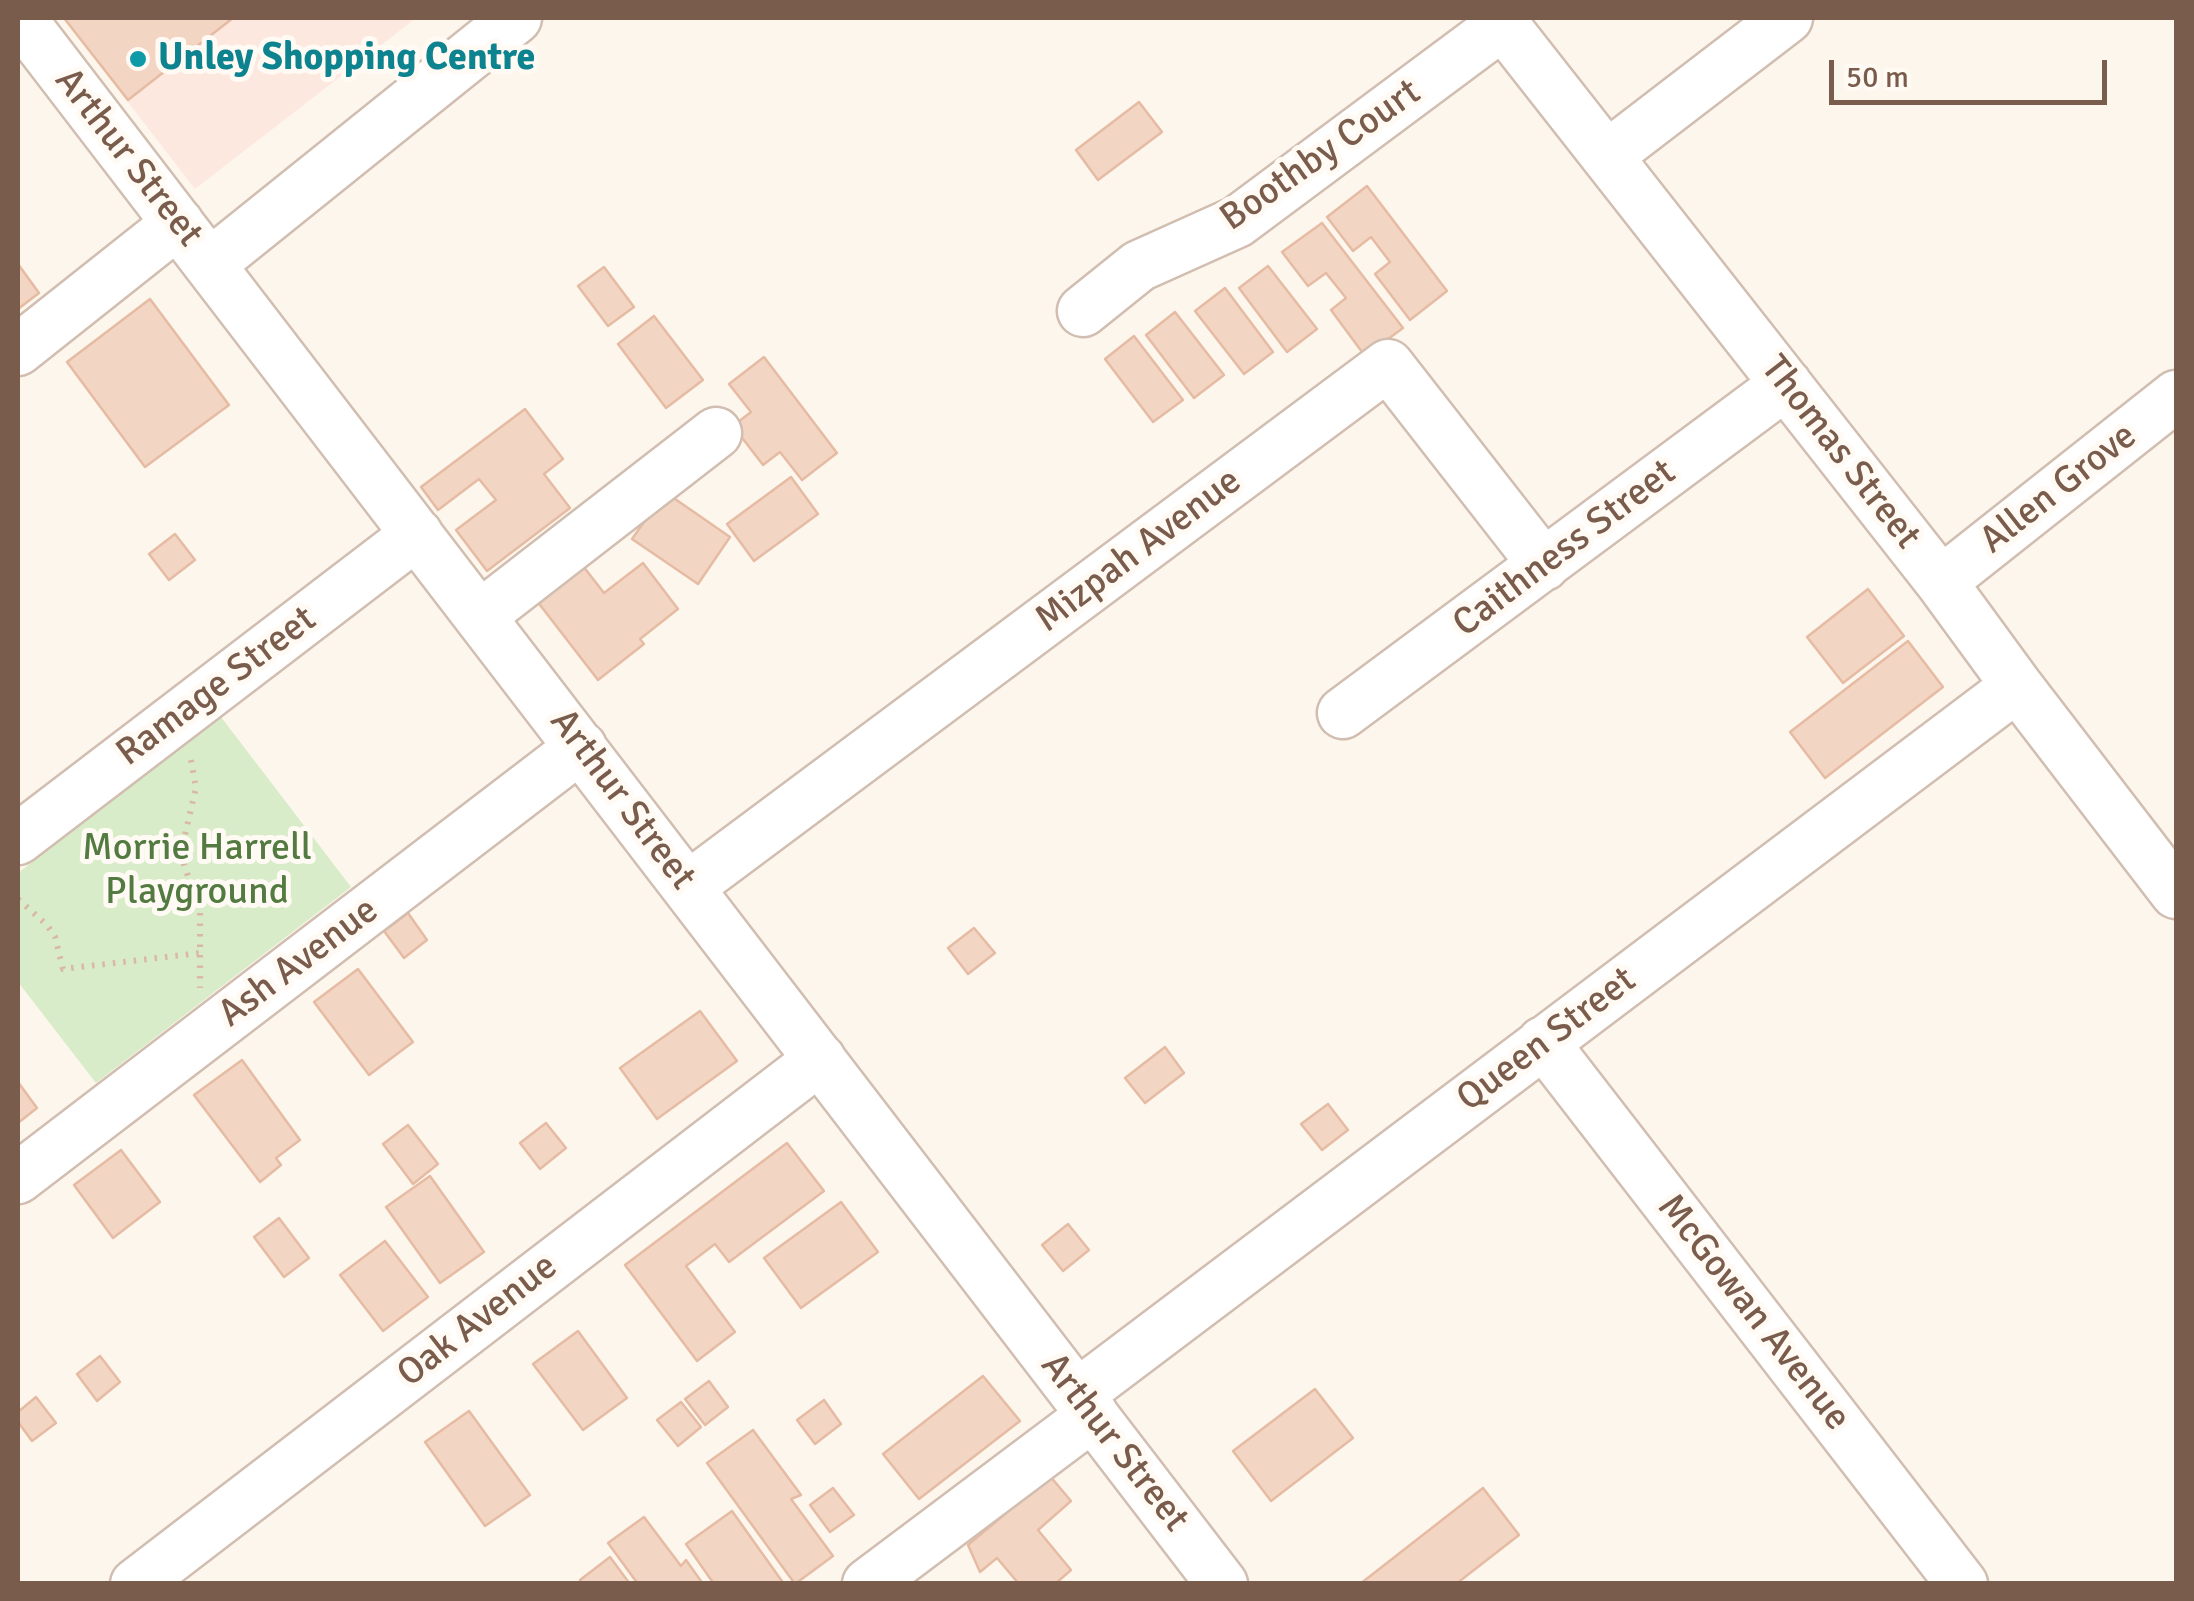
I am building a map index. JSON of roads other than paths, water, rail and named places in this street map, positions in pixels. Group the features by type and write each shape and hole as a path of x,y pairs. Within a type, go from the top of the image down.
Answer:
{"street":[{"name":"Arthur Street","path":"20,18 1222,1584"},
{"path":"210,264 516,18"},
{"path":"1607,156 1787,18"},
{"name":"Thomas Street","path":"1501,20 1941,582 2176,893"},
{"name":"Boothby Court","path":"1083,311 1140,266 1237,222 1501,20"},
{"path":"18,350 178,223"},
{"name":"Mizpah Avenue","path":"688,887 1388,366 1544,564"},
{"name":"Caithness Street","path":"1343,714 1786,384"},
{"name":"Allen Grove","path":"1941,582 2176,396"},
{"path":"480,616 716,433"},
{"name":"Ramage Street","path":"18,839 417,534"},
{"name":"Queen Street","path":"868,1584 1085,1405 1544,1042 2016,686"},
{"name":"Ash Avenue","path":"18,1178 581,747"},
{"name":"McGowan Avenue","path":"1544,1042 1962,1584"},
{"name":"Oak Avenue","path":"136,1584 820,1059"}],"place":[{"name":"Unley Shopping Centre","path":"138,59"}],"park label":[{"name":"Morrie Harrell Playground","path":"197,871"}]}
